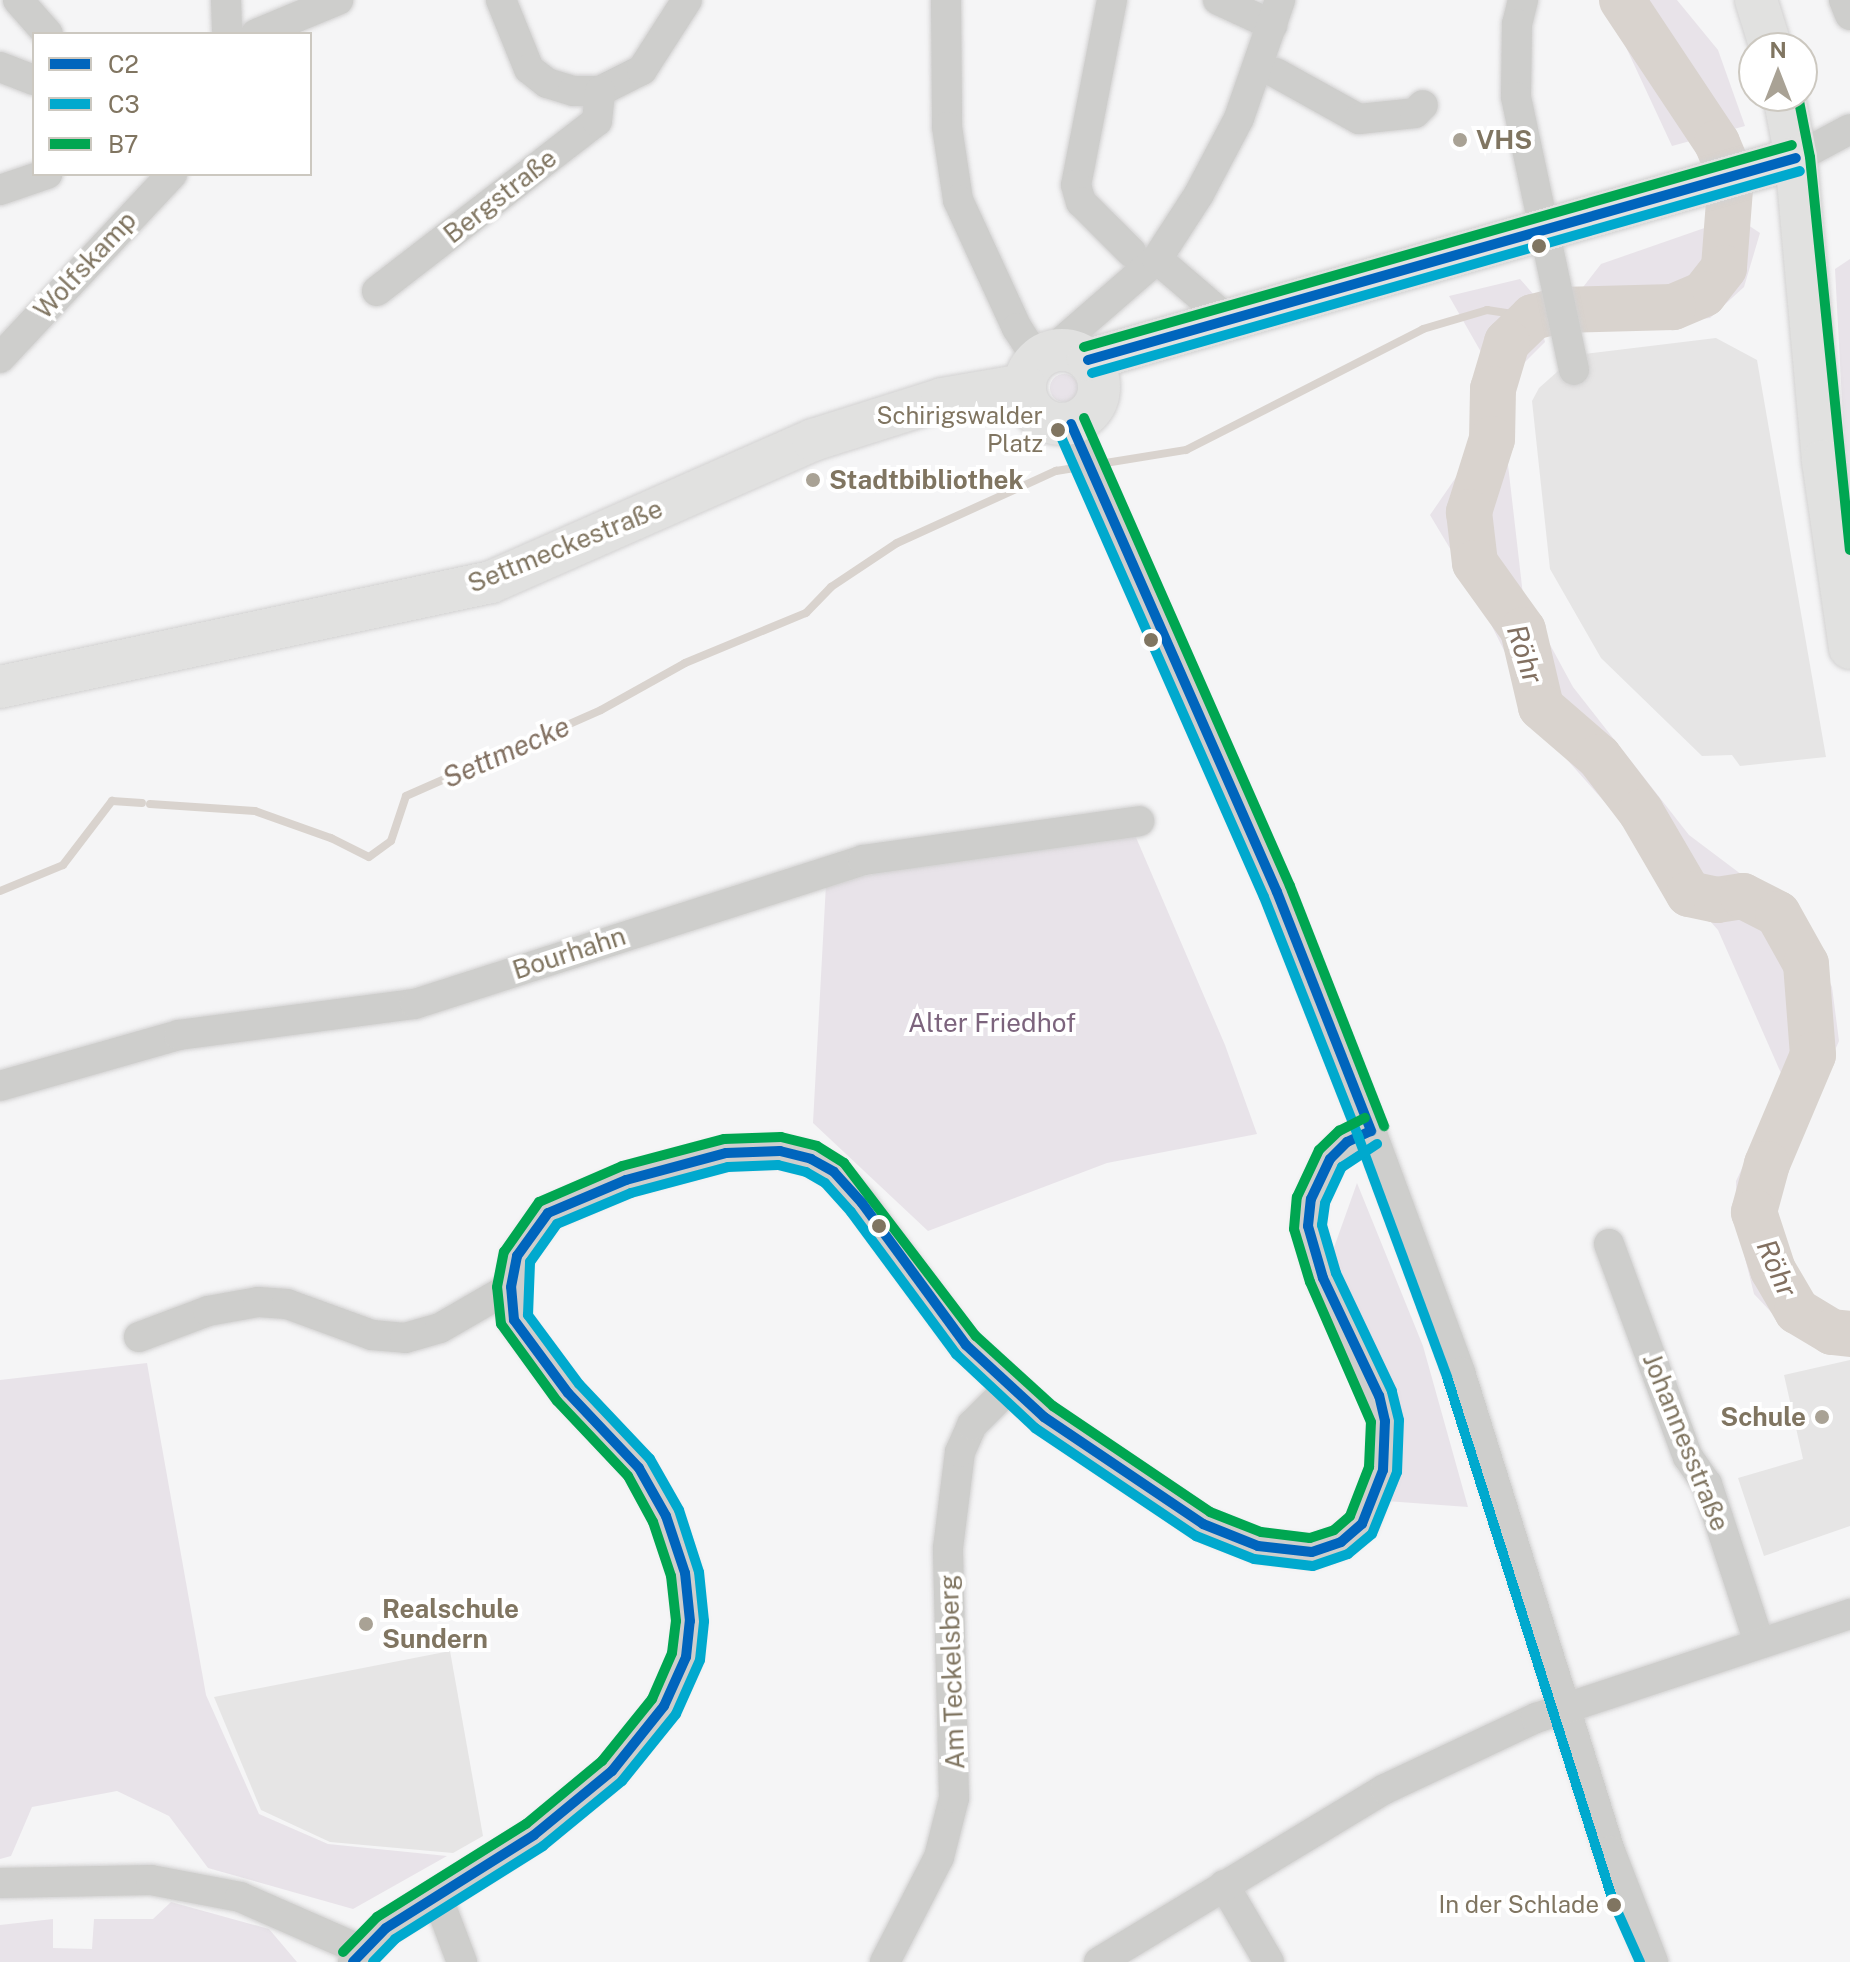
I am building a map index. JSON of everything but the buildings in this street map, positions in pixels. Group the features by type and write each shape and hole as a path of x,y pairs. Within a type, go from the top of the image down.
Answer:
{"street":[{"path":"18,0 46,32"},
{"path":"226,0 227,32"},
{"path":"261,32 338,0"},
{"path":"501,0 529,69 547,83 573,91 600,91 642,70 687,0"},
{"path":"946,0 947,127 958,200 966,226 1050,364 1099,382 1099,395 1075,433"},
{"path":"1112,0 1076,185 1081,202 1227,319"},
{"path":"1218,0 1268,14 1220,158 1144,255 1050,364 1037,416 1075,433 1277,892 1371,1131 1460,1372 1610,1851 1657,1959"},
{"path":"1523,0 1517,24 1516,97 1555,281 1571,338 1574,370"},
{"path":"1756,0 1766,32"},
{"path":"1844,0 1850,15"},
{"path":"0,67 32,79"},
{"path":"1276,73 1359,119 1415,113 1423,105"},
{"name":"Bergstraße","path":"377,291 597,121 600,91"},
{"path":"1787,112 1796,158 1823,461 1850,648"},
{"path":"1796,158 1850,129"},
{"name":"Settmeckestraße","path":"0,687 491,582 813,440 1050,364 1227,319 1796,158"},
{"path":"0,190 41,176"},
{"name":"Wolfskamp","path":"0,358 170,176"},
{"name":"Bourhahn","path":"0,1086 179,1035 415,1004 863,860 1139,821"},
{"path":"0,1883 166,1883 240,1897 357,1956 437,1896 534,1835 629,1754 674,1689 688,1639 685,1573 666,1516 639,1468 525,1341 514,1320 511,1287 524,1240 562,1205 626,1180 726,1153 795,1153 823,1165 845,1184 966,1345 1010,1387 1112,1467 1203,1524 1279,1551 1312,1552 1341,1542 1362,1524 1376,1498 1385,1421 1379,1396 1314,1256 1308,1213 1330,1159 1347,1142 1371,1131"},
{"name":"Johannesstraße","path":"1609,1244 1688,1457 1707,1484 1759,1642"},
{"path":"139,1337 208,1311 258,1302 287,1304 372,1335 405,1338 440,1328 511,1287"},
{"name":"Am Teckelsberg","path":"885,1962 939,1857 954,1798 948,1548 960,1452 972,1425 1010,1387"},
{"path":"1099,1962 1385,1789 1565,1708 1850,1614"},
{"path":"1224,1885 1269,1962"},
{"path":"437,1896 462,1962"}],"shaded area":[{"path":"1716,338 1757,360 1826,757 1740,766 1732,755 1702,756 1601,658 1550,569 1532,401 1539,388 1576,355"},
{"name":"Schule","path":"1850,1360 1850,1526 1764,1556 1738,1478 1803,1459 1784,1375"},
{"path":"450,1651 483,1836 453,1853 330,1842 261,1810 214,1697"}],"green space":[{"path":"1604,0 1677,0 1718,50 1745,126 1672,146"},
{"path":"1745,223 1760,233 1744,287 1710,318 1589,331 1580,291 1601,264 1716,224"},
{"path":"1850,259 1850,552 1835,269"},
{"path":"1520,279 1534,295 1545,342 1515,372 1501,404 1523,595 1573,687 1689,835 1798,917 1832,987 1839,1041 1776,1186 1773,1237 1793,1286 1836,1314 1850,1313 1850,1346 1841,1349 1790,1332 1754,1294 1737,1226 1736,1181 1784,1080 1718,930 1547,737 1470,582 1430,515 1481,441 1486,404 1485,359 1449,296"},
{"path":"1064,374 1074,378 1078,388 1074,398 1064,402 1054,398 1050,388 1054,378"},
{"name":"Alter Friedhof","path":"1132,828 1225,1045 1257,1134 1107,1163 928,1231 813,1123 826,884 1028,841"},
{"path":"1357,1183 1423,1346 1468,1507 1386,1501 1396,1444 1378,1352 1332,1253"},
{"path":"147,1363 206,1695 259,1814 328,1844 447,1856 353,1909 208,1868 169,1816 117,1791 32,1807 11,1856 0,1859 0,1380"},
{"path":"171,1902 269,1929 297,1962 0,1962 0,1925 53,1919 53,1948 92,1949 94,1919 153,1919"}],"waterway":[{"name":"Röhr","path":"1622,0 1717,143 1731,176 1724,268 1704,294 1673,307 1561,310 1533,317 1507,342 1493,389 1492,439 1469,512 1475,563 1523,630 1541,707 1599,757 1641,812 1689,894 1717,900 1743,896 1778,914 1806,964 1813,1055 1767,1164 1754,1212 1773,1270 1797,1311 1832,1332 1850,1334"},
{"name":"Settmecke","path":"150,804 255,811 331,838 369,857 391,841 406,796 601,710 685,663 806,613 831,587 897,543 1056,471 1186,450 1423,329 1487,310 1533,317"},
{"name":"Settmecke","path":"0,891 63,865 112,801 142,803"}],"transit line":[{"name":"B7","path":"1801,112 1810,157 1850,550"},
{"name":"B7","path":"1084,347 1792,145"},
{"name":"C2","path":"1088,360 1796,158"},
{"name":"C3","path":"1092,373 1800,171"},
{"name":"B7","path":"1084,418 1290,886 1384,1126"},
{"name":"C2","path":"1071,424 1277,892 1371,1131"},
{"name":"C3","path":"1058,430 1264,897 1358,1136 1447,1377 1614,1904 1640,1962"},
{"name":"B7","path":"343,1952 377,1917 526,1824 602,1761 652,1699 672,1653 676,1621 671,1576 653,1522 628,1476 557,1401 501,1324 497,1287 504,1252 539,1202 622,1166 724,1139 781,1137 817,1146 844,1163 976,1336 1053,1406 1210,1512 1261,1532 1310,1538 1334,1530 1350,1516 1369,1467 1371,1422 1310,1282 1294,1229 1297,1197 1319,1150 1339,1131 1365,1118"},
{"name":"C2","path":"353,1962 386,1928 534,1835 612,1771 664,1706 686,1657 690,1621 685,1573 666,1516 639,1468 568,1393 514,1320 511,1287 517,1256 548,1213 626,1180 726,1153 780,1151 811,1159 834,1172 862,1203 966,1345 1044,1417 1203,1524 1258,1546 1312,1552 1341,1542 1362,1524 1383,1470 1385,1421 1379,1396 1323,1278 1308,1226 1311,1199 1330,1159 1347,1142 1371,1131"},
{"name":"C3","path":"373,1962 395,1939 543,1846 622,1781 676,1714 700,1660 704,1621 699,1572 679,1510 650,1459 579,1384 528,1315 530,1262 557,1224 631,1193 728,1167 778,1165 806,1172 825,1183 851,1212 956,1354 1035,1428 1196,1536 1254,1559 1313,1566 1348,1554 1372,1534 1397,1472 1399,1420 1392,1391 1336,1273 1322,1225 1325,1203 1342,1167 1377,1144"}],"place":[{"name":"VHS","path":"1460,140"},
{"name":"Schirigswalder Platz","path":"1058,430"},
{"name":"Stadtbibliothek","path":"813,480"},
{"name":"Schule","path":"1822,1417"},
{"name":"Realschule Sundern","path":"366,1624"},
{"name":"In der Schlade","path":"1614,1905"}]}
